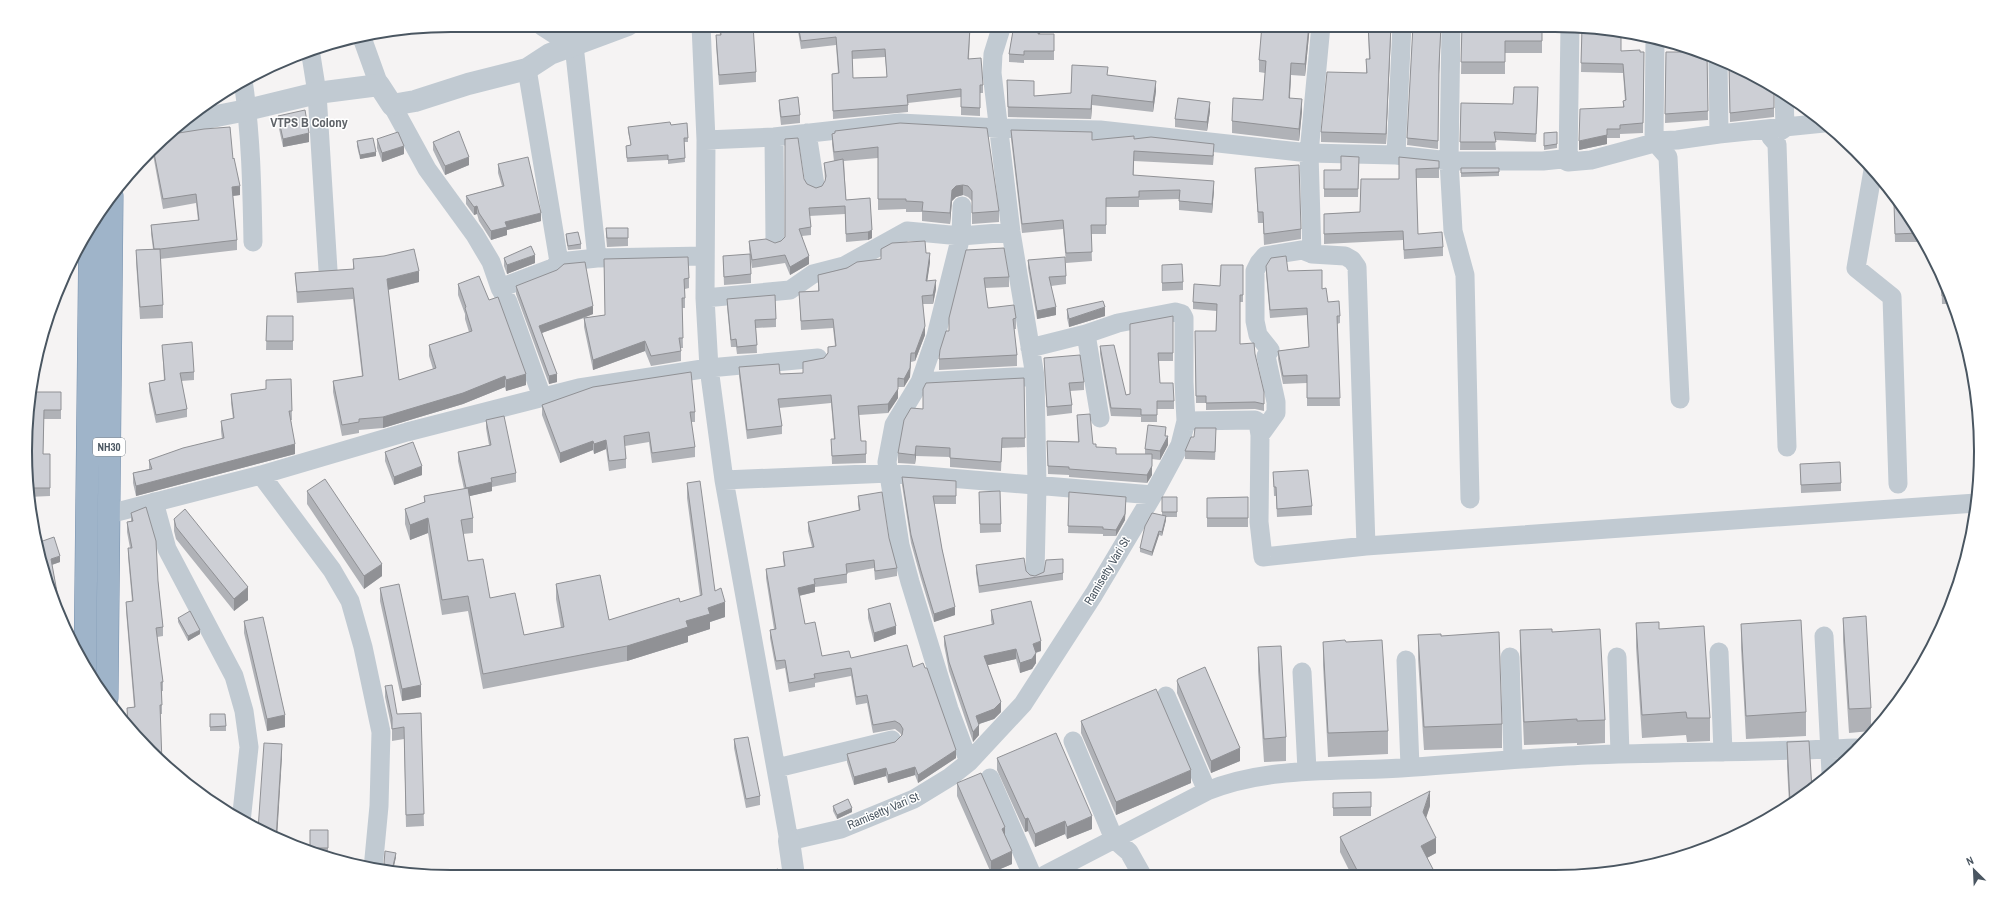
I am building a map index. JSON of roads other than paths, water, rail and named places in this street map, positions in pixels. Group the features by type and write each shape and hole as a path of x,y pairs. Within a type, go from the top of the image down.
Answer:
{"highway":[{"name":"NH30","path":"107,690 112,206"},
{"name":"NH30","path":"85,655 90,238"}],"street":[{"path":"554,32 574,45"},
{"path":"392,104 415,101 468,84 527,69 550,54 609,32"},
{"path":"701,32 706,140 705,298 708,368 724,480 777,768 793,870"},
{"path":"1000,32 993,54 992,73 1011,232 1035,376 1037,486 1035,573"},
{"path":"1312,254 1309,153 1320,32"},
{"path":"1396,155 1402,32"},
{"path":"1451,32 1449,161 1453,231 1465,275 1470,499"},
{"path":"1568,162 1570,33"},
{"path":"363,41 379,85 392,104 427,169 475,235 487,256 497,276 500,288 508,302 542,397"},
{"path":"1654,44 1654,141 1668,157 1680,399"},
{"path":"574,45 597,258"},
{"path":"311,56 317,93 328,270"},
{"path":"1718,65 1719,134"},
{"path":"527,69 560,262"},
{"path":"194,120 247,110 317,93 379,85"},
{"path":"243,87 247,110 252,189 253,242"},
{"path":"1784,101 1785,128"},
{"path":"706,140 774,137 900,123 999,128 1100,130 1309,153 1396,155 1449,161 1542,161 1562,159 1568,162 1591,160 1610,156 1654,143 1654,141 1677,140 1816,124"},
{"path":"1785,128 1771,137 1777,144 1787,447"},
{"path":"807,133 815,184"},
{"path":"774,137 775,240"},
{"path":"1872,177 1856,268 1892,297 1898,484"},
{"path":"962,206 961,236 941,319 920,382 894,425 887,462 890,473 900,545 910,582 949,710 969,762"},
{"path":"705,298 790,290 812,274 844,266 907,231 961,236 1011,232"},
{"path":"1260,435 1276,413 1276,402 1266,356 1270,350 1258,335 1255,321 1255,271 1258,263 1265,256 1302,250 1312,254 1345,256 1352,260 1356,267 1366,546"},
{"path":"500,288 554,268 560,262 597,258 705,256"},
{"name":"Ramisetty Vari St","path":"789,841 841,829 914,799 950,777 969,762 1023,704 1094,594 1153,495 1180,445 1186,421 1184,382 1184,318 1182,314 1174,312 1118,323 1086,334 1030,348"},
{"path":"1086,334 1100,418"},
{"path":"109,514 261,475 407,432 579,388 708,368 818,358"},
{"path":"920,382 1035,376"},
{"path":"1186,421 1255,420 1258,422 1260,435 1259,522 1263,557 1366,546 1970,503"},
{"path":"724,480 890,473 1153,495"},
{"path":"261,475 332,570 350,601 370,673 381,732 379,806 374,863"},
{"path":"154,502 167,549 234,676 244,711 248,729 249,747 242,814"},
{"path":"1824,636 1830,766"},
{"path":"1719,652 1723,752"},
{"path":"1510,657 1514,759"},
{"path":"1617,657 1620,754"},
{"path":"1406,660 1410,767"},
{"path":"1302,672 1307,770"},
{"path":"1166,696 1207,791"},
{"path":"777,768 892,740"},
{"path":"1073,741 1114,839 1129,852 1139,870"},
{"path":"1055,870 1207,791 1228,782 1307,770 1410,767 1514,759 1620,754 1850,748"},
{"path":"990,778 1030,870"}],"district":[{"name":"VTPS B Colony","path":"309,122"}]}
